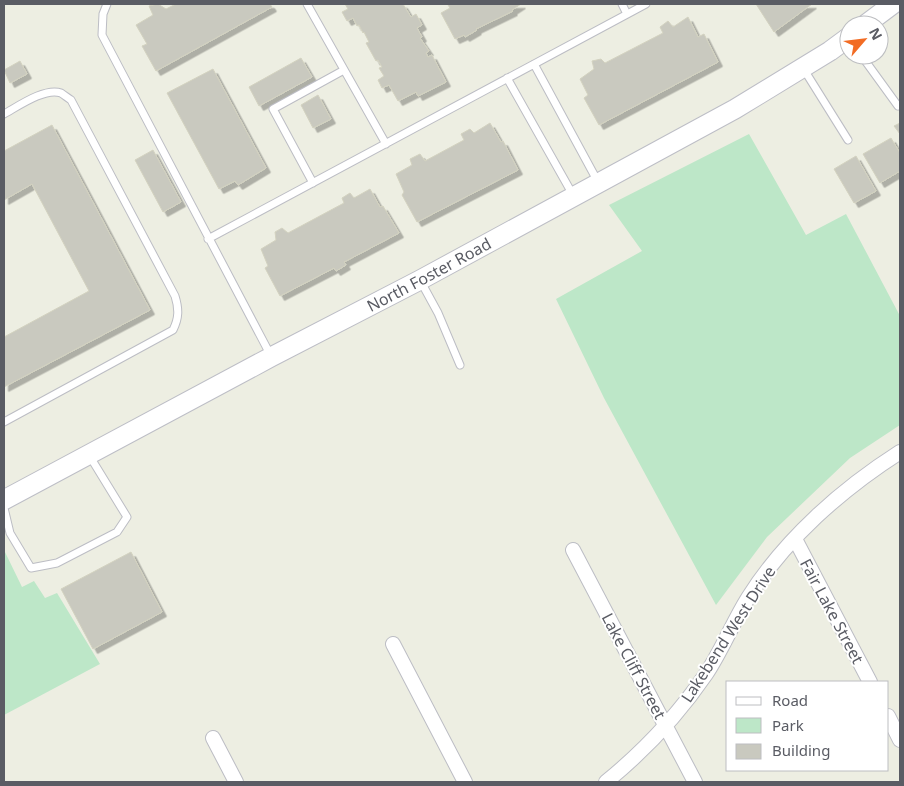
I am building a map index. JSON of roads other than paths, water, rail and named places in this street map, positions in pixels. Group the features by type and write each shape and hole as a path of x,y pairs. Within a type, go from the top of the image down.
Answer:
{"main road":[{"path":"879,15 894,4"},
{"name":"North Foster Road","path":"4,500 271,357 420,280 735,109 839,45"}],"street":[{"name":"Lakebend West Drive","path":"606,782 641,752 666,727 706,674 748,598 782,553 834,501 900,452"},
{"name":"Fair Lake Street","path":"795,540 869,681"},
{"name":"Lake Cliff Street","path":"573,550 695,782"},
{"path":"392,644 465,782"},
{"path":"889,718 900,740"},
{"path":"213,738 236,782"}],"lane":[{"path":"107,4 102,14 102,35 271,357"},
{"path":"307,4 386,144"},
{"path":"622,4 627,14"},
{"path":"208,239 646,4"},
{"path":"534,64 598,182"},
{"path":"868,65 898,106"},
{"path":"802,68 848,140"},
{"path":"313,183 273,109 344,70"},
{"path":"507,78 573,196"},
{"path":"4,114 38,95 59,92 71,100 175,296 178,306 178,320 173,330 4,422"},
{"path":"420,280 438,314 460,365"},
{"path":"4,508 10,532 32,568 57,563 117,532 126,517 88,454"}]}
